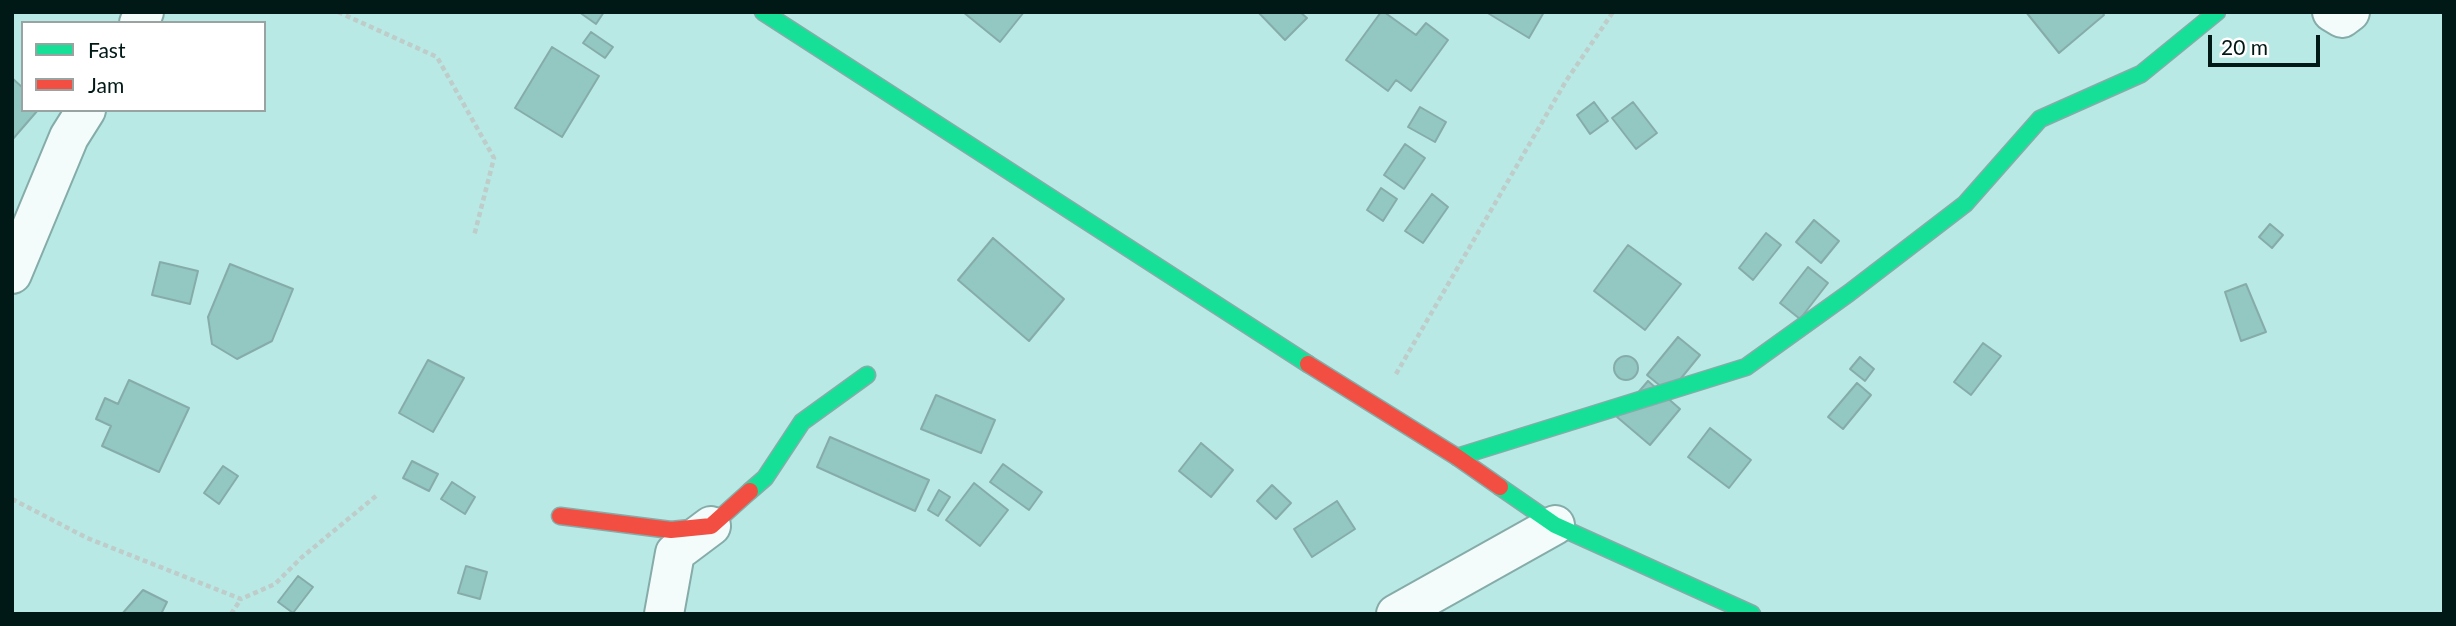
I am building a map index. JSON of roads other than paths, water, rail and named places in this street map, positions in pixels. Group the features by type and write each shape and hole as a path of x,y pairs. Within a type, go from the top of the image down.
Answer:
{"street":[{"path":"764,12 1457,457 1555,525 1752,614"},
{"path":"1457,457 1746,367 1849,293 1965,204 2040,119 2141,74 2217,12"},
{"path":"2332,12 2342,18 2350,12"},
{"path":"12,274 69,137 85,112"},
{"path":"664,614 675,553 711,526 765,478 802,422 867,375"},
{"path":"560,516 671,530 711,526"},
{"path":"1396,614 1555,525"}]}
